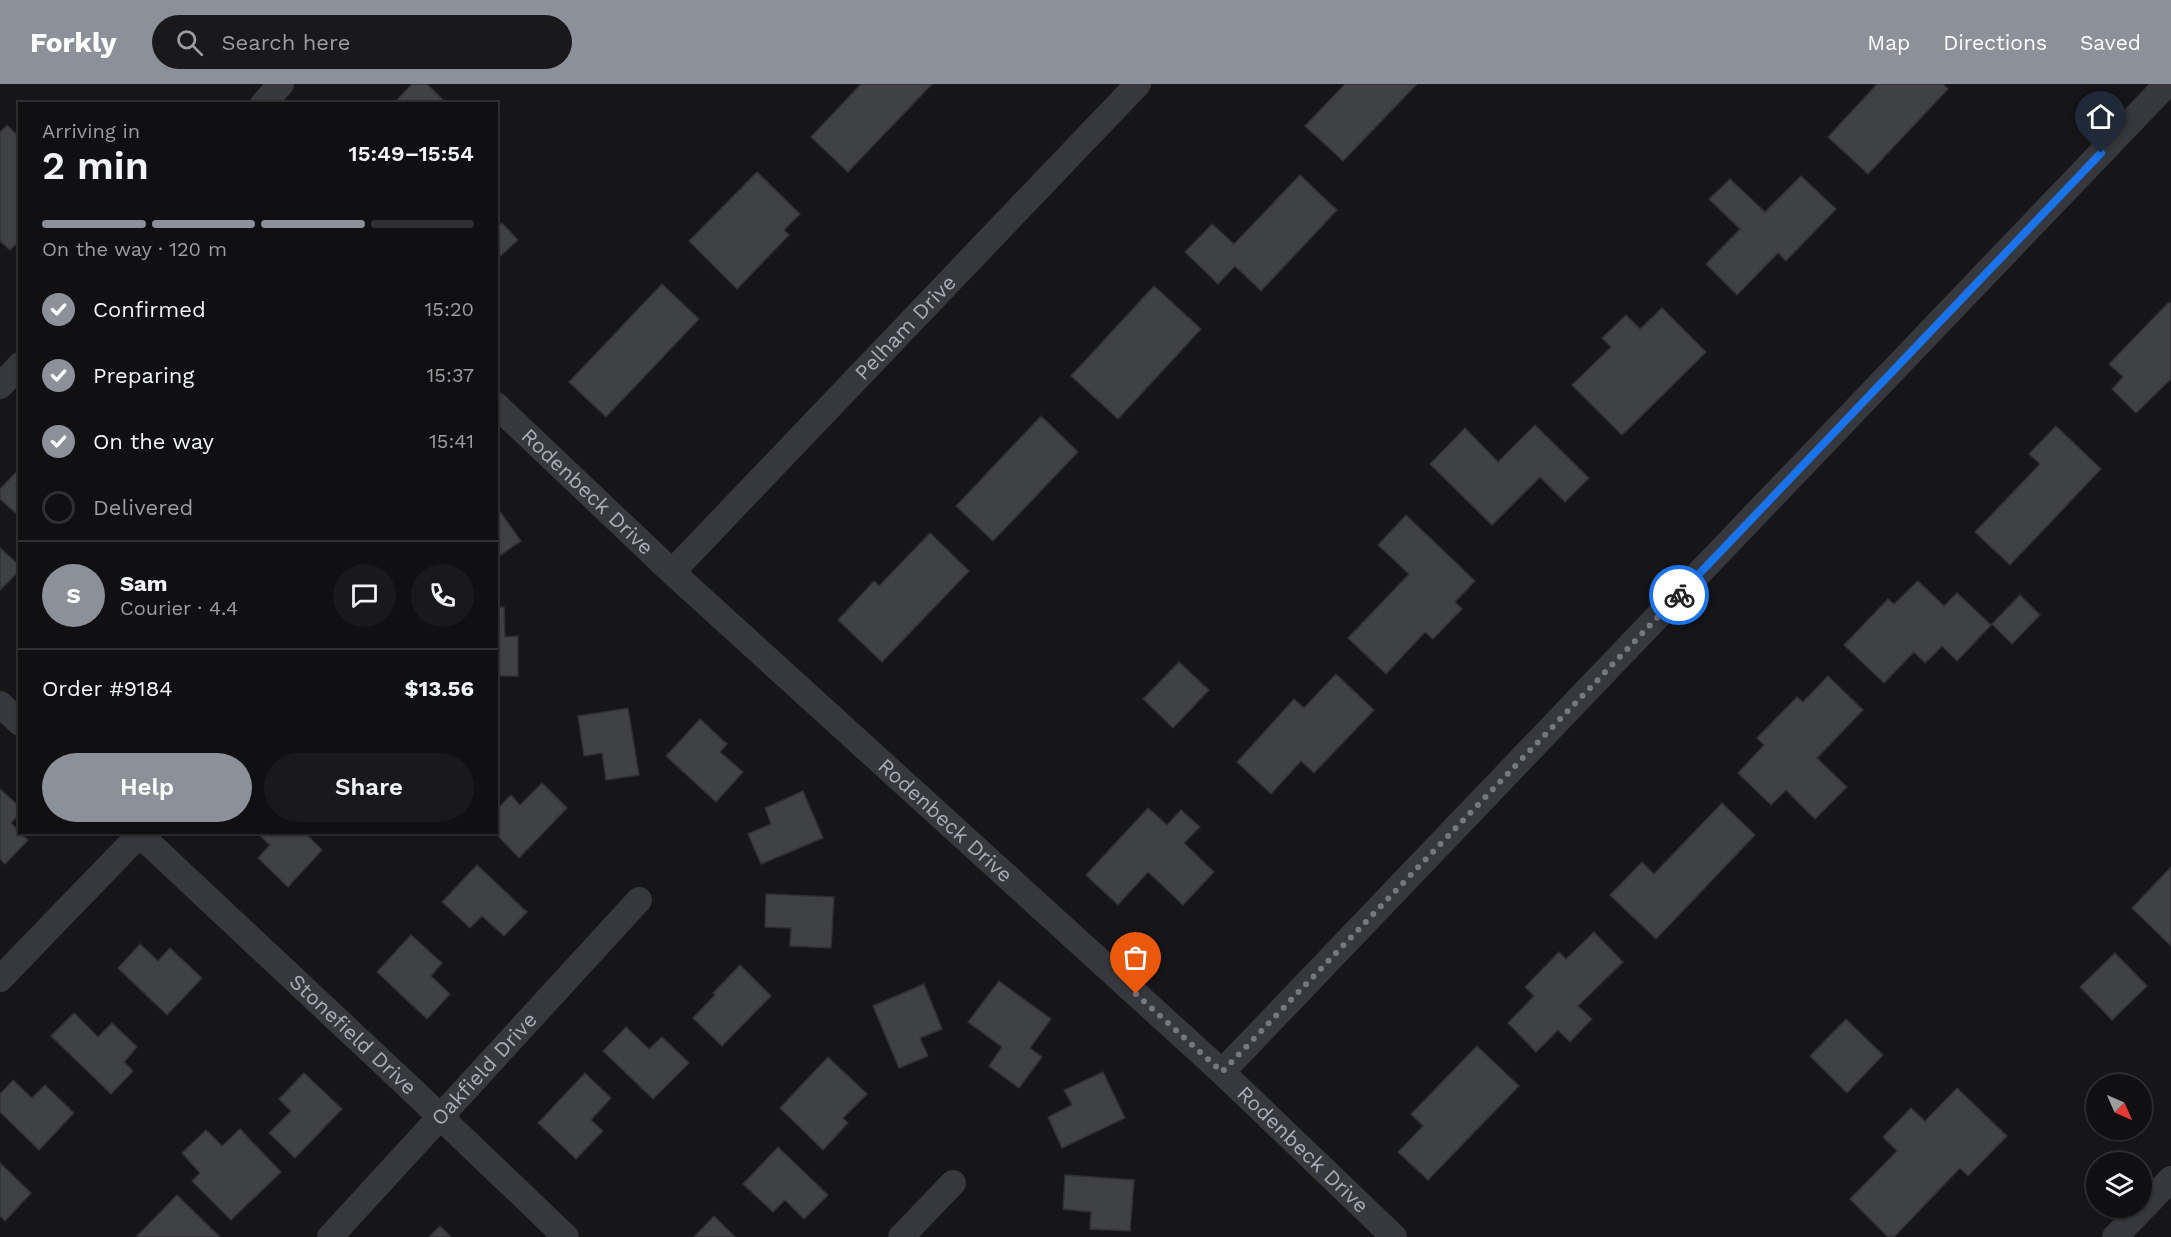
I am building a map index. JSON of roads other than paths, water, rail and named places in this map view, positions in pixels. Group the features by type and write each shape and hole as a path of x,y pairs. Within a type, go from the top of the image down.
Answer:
{"street":[{"path":"265,102 282,84"},
{"name":"Pelham Drive","path":"672,572 1138,84"},
{"path":"1222,1072 2168,84"},
{"path":"0,386 18,367"},
{"name":"Rodenbeck Drive","path":"498,407 672,572 1222,1072 1394,1237"},
{"path":"0,704 18,721"},
{"path":"0,980 139,834"},
{"name":"Stonefield Drive","path":"141,834 566,1237"},
{"name":"Oakfield Drive","path":"330,1237 639,900"},
{"path":"2115,1237 2171,1179"},
{"path":"901,1237 953,1183"}]}
